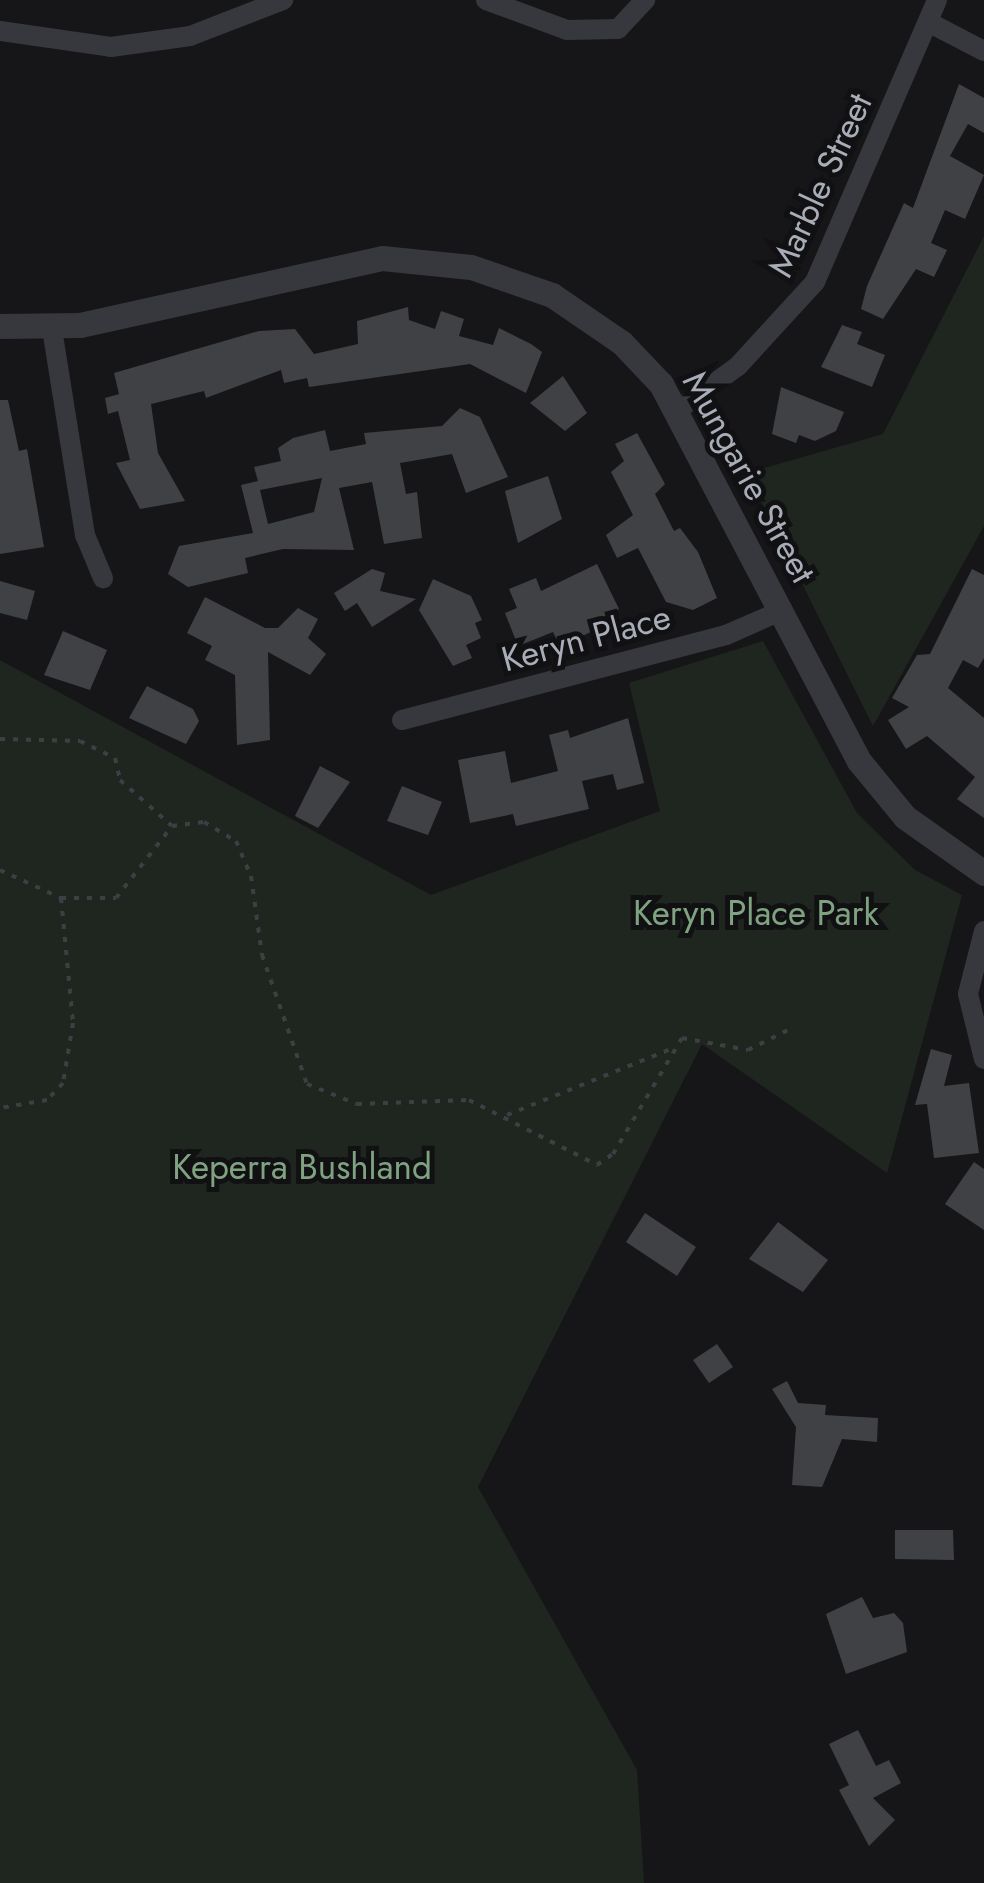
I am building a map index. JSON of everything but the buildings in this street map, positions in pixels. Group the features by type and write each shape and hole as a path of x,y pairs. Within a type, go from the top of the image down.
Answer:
{"street":[{"path":"0,31 111,48 190,36 283,0"},
{"path":"486,0 567,30 618,28 645,0"},
{"name":"Marble Street","path":"679,409 738,366 815,282 938,0"},
{"path":"930,23 984,51"},
{"name":"Mungarie Street","path":"0,326 52,329 357,260 440,262 524,283 580,311 622,343 679,409 876,784 924,834 984,873"},
{"path":"52,329 85,535 103,578"},
{"name":"Keryn Place","path":"402,720 726,635 782,610"},
{"path":"983,1050 968,994 984,931"}],"path":[{"path":"0,740 80,741 115,758 120,780 172,826"},
{"path":"0,870 61,898 116,898 172,826 204,822 236,842 293,1062 307,1084 356,1104 469,1100 507,1115 597,1165 613,1154 669,1050"},
{"path":"0,1108 47,1100 63,1083 73,1024 61,898"},
{"path":"507,1115 698,1036 748,1050 794,1027"}],"green space":[{"path":"984,236 984,526 873,726 747,473 883,434"},
{"name":"Keperra Bushland","path":"763,641 857,813 915,870 962,895 887,1173 702,1044 478,1487 637,1770 644,1883 0,1883 0,660 431,895 660,811 629,683"}],"park label":[{"name":"Keryn Place Park","path":"756,913"}]}
